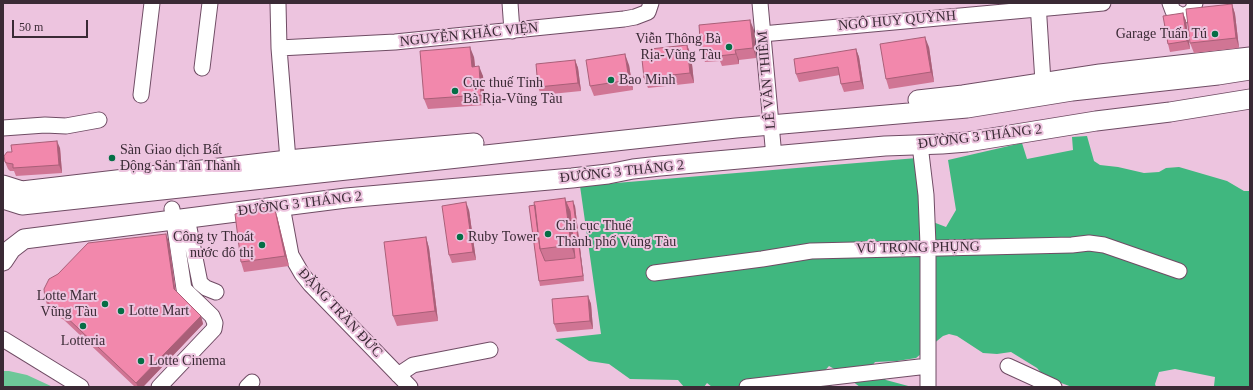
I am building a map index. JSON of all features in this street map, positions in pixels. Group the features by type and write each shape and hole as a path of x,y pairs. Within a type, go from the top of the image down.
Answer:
{"main road":[{"path":"3,199 22,205 291,168 390,150 481,143 635,125 770,119 916,106 968,108 1218,68 1250,57"},
{"path":"916,106 963,95 1100,74 1218,68 1250,70"},
{"name":"ĐƯỜNG 3 THÁNG 2","path":"1217,100 1250,92"},
{"name":"ĐƯỜNG 3 THÁNG 2","path":"3,243 7,236 21,226 178,216 655,157 774,152 916,142 1100,110 1217,100 1250,99"},
{"path":"3,185 22,191 291,168"},
{"name":"ĐƯỜNG 3 THÁNG 2","path":"3,261 11,248 24,239 152,230 178,216"}],"street":[{"path":"141,95 152,3"},
{"path":"202,68 210,3"},
{"path":"278,3 279,48 291,168"},
{"path":"510,3 512,31"},
{"name":"NGUYỄN KHẮC VIỆN","path":"279,48 395,42 635,17 648,12 651,3"},
{"name":"LÊ VĂN THIÊM","path":"760,3 774,152"},
{"name":"NGÔ HUY QUỲNH","path":"762,34 1038,6 1103,3"},
{"path":"1170,3 1173,11 1181,15 1185,15 1194,9 1195,3"},
{"path":"1038,6 1043,82"},
{"path":"3,128 45,125 66,126 99,120"},
{"path":"916,142 926,195 928,248 928,387"},
{"name":"ĐẶNG TRẦN ĐỨC","path":"293,202 291,255 302,274 410,387"},
{"path":"178,216 200,283 206,288 216,292"},
{"path":"159,387 214,329 215,323 212,316 184,289 178,216"},
{"name":"VŨ TRỌNG PHỤNG","path":"654,272 762,259 811,250 1089,243 1104,245 1179,271"},
{"path":"3,339 81,387"},
{"path":"398,375 413,365 490,350"},
{"path":"747,386 928,366"},
{"path":"1008,366 1048,386"}],"green space":[{"path":"1087,136 1094,161 1100,165 1118,167 1144,173 1159,172 1166,168 1179,167 1227,181 1244,191 1250,191 1250,387 1211,387 1214,386 1215,377 1175,369 1159,372 1155,384 1156,387 1072,387 1045,377 1037,368 1011,352 997,354 983,353 957,336 949,334 943,336 916,358 875,362 872,366 886,380 912,387 860,387 840,372 829,366 821,375 833,387 712,387 707,383 704,387 684,387 678,380 630,379 609,364 589,361 555,339 601,334 580,186 917,158 933,222 946,227 956,210 948,160 1022,143 1027,159 1073,150 1072,137"},
{"path":"3,371 27,375 53,387 3,387"}],"building":[{"name":"Garage Tuấn Tú","path":"1232,4 1236,38 1190,43 1186,9"},
{"path":"1183,13 1187,41 1168,44 1163,16"},
{"name":"Viễn Thông Bà Rịa-Vũng Tàu","path":"750,20 753,48 735,50 736,54 718,56 718,51 701,52 699,25"},
{"path":"925,37 931,72 886,79 880,44"},
{"path":"687,45 690,73 644,78 641,50"},
{"name":"Cục thuế Tỉnh Bà Rịa-Vũng Tàu","path":"470,47 472,67 479,66 481,95 424,99 420,51"},
{"path":"856,49 861,81 841,84 838,67 796,74 794,59"},
{"path":"625,54 629,80 590,86 586,60"},
{"path":"575,60 578,83 538,87 536,64"},
{"path":"57,141 59,165 13,168 13,164 5,162 4,156 7,152 12,152 11,145"},
{"path":"565,198 571,245 540,249 534,202"},
{"path":"573,201 583,276 539,281 529,206 535,205 540,249 545,261 575,258 570,211 566,202"},
{"name":"Ruby Tower","path":"466,202 473,252 449,255 442,206"},
{"name":"Công ty Thoát nước đô thị","path":"274,205 285,256 241,262 235,214"},
{"name":"Lotte Mart","path":"166,234 174,289 201,316 136,383 61,312 52,307 45,299 44,289 49,279 58,274 88,243"},
{"path":"426,237 435,311 393,316 384,242"},
{"path":"588,296 590,321 554,324 552,299"}],"place":[{"name":"Garage Tuấn Tú","path":"1215,34"},
{"name":"Viễn Thông Bà Rịa-Vũng Tàu","path":"729,47"},
{"name":"Bao Minh","path":"611,80"},
{"name":"Cục thuế Tỉnh Bà Rịa-Vũng Tàu","path":"455,91"},
{"name":"Sàn Giao dịch Bất Động Sản Tân Thành","path":"112,158"},
{"name":"Chi cục Thuế Thành phố Vũng Tàu","path":"548,234"},
{"name":"Ruby Tower","path":"460,237"},
{"name":"Công ty Thoát nước đô thị","path":"262,245"},
{"name":"Lotte Mart Vũng Tàu","path":"105,304"},
{"name":"Lotte Mart","path":"121,311"},
{"name":"Lotteria","path":"83,326"},
{"name":"Lotte Cinema","path":"141,361"}]}
